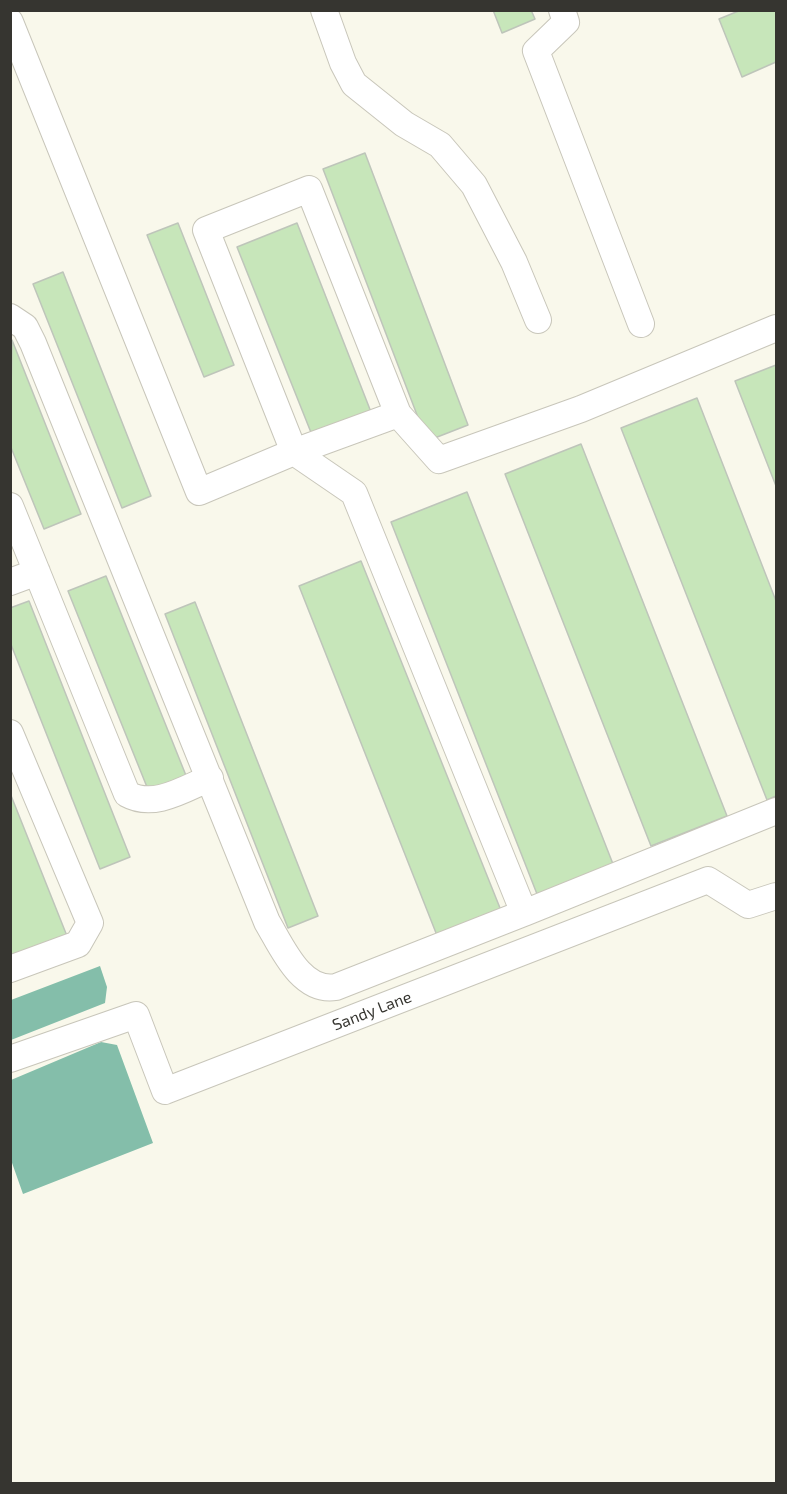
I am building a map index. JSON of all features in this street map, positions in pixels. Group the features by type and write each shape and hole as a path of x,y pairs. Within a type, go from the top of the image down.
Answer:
{"street":[{"path":"324,10 343,63 354,84 404,124 440,145 474,185 514,262 538,321"},
{"path":"562,10 566,22 536,51 641,324"},
{"path":"10,22 199,492 294,452 398,414"},
{"path":"524,913 354,493 294,452 206,230 309,189 398,414 439,460 581,409 777,328"},
{"path":"10,317 26,327 33,343 267,922 290,962 316,986 325,989 336,987 777,811"},
{"path":"10,506 127,794 137,800 159,799 210,778"},
{"path":"10,582 37,572"},
{"path":"10,733 90,923 78,944 10,969"},
{"name":"Sandy Lane","path":"10,1059 136,1015 165,1091 708,880 748,905 777,896"}],"shaded area":[{"path":"100,966 107,987 105,1003 11,1040 11,1000"},
{"path":"101,1042 117,1045 153,1143 23,1194 11,1160 11,1080"}],"building":[{"path":"493,10 531,10 535,19 502,33"},
{"path":"741,10 776,10 776,62 742,77 719,19"},
{"path":"365,153 468,425 427,441 323,169"},
{"path":"178,223 234,365 204,377 147,235"},
{"path":"297,223 371,412 312,435 237,247"},
{"path":"63,272 151,496 122,508 33,284"},
{"path":"12,340 81,514 44,529 10,445"},
{"path":"776,365 776,486 735,381"},
{"path":"697,398 776,601 776,796 767,800 621,428"},
{"path":"581,444 727,816 651,846 505,474"},
{"path":"467,492 613,864 537,894 391,522"},
{"path":"361,561 502,913 438,938 299,586"},
{"path":"106,576 187,778 149,792 68,591"},
{"path":"29,601 130,857 100,869 10,642 10,608"},
{"path":"195,602 318,916 288,928 165,614"},
{"path":"10,793 67,936 10,959"}]}
